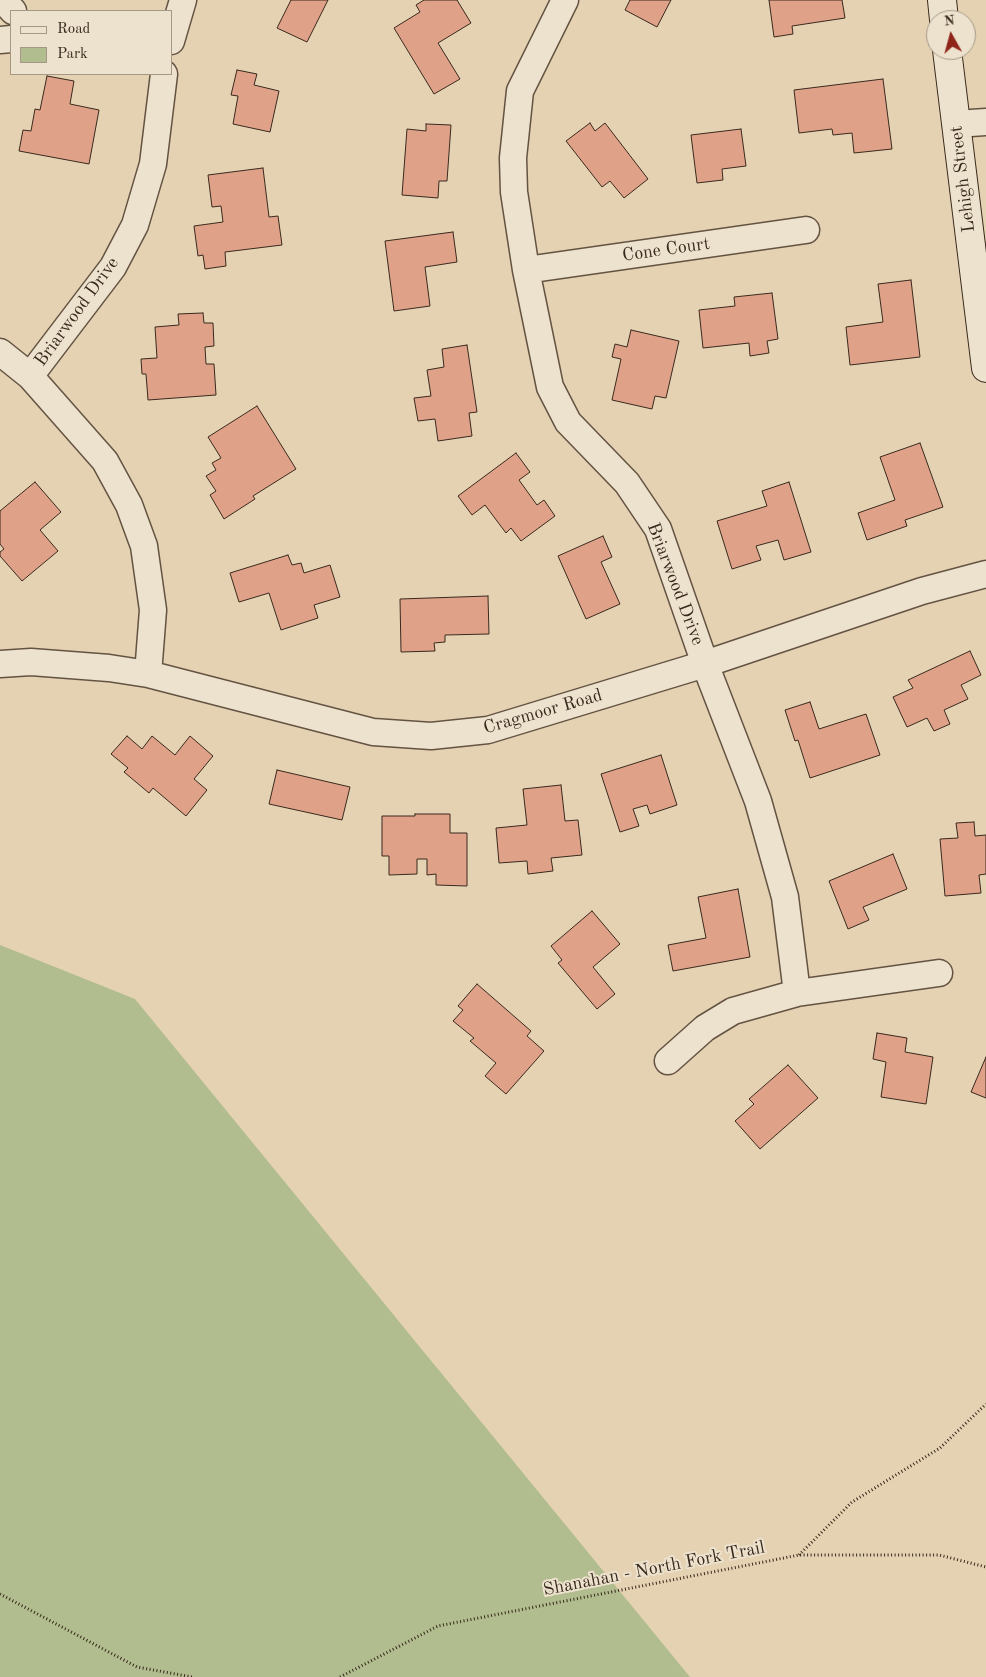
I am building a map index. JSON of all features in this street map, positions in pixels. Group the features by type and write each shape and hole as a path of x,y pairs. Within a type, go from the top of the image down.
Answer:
{"street":[{"path":"3,0 12,10"},
{"path":"172,38 183,0"},
{"name":"Briarwood Drive","path":"565,0 520,91 513,158 514,192 526,270 550,386 568,422 627,483 658,529 705,664 761,811 785,897 797,993"},
{"name":"Lehigh Street","path":"949,60 986,368"},
{"name":"Briarwood Drive","path":"30,376 113,267 135,225 153,164 164,75"},
{"path":"956,124 986,122"},
{"name":"Cone Court","path":"526,270 806,230"},
{"path":"0,352 30,376 105,461 129,505 144,546 153,610 148,674"},
{"name":"Cragmoor Road","path":"0,664 31,662 109,668 148,674 373,732 430,736 488,730 705,664 922,591 986,574"},
{"path":"668,1061 705,1028 733,1011 797,993 939,973"}],"path":[{"path":"799,1555 852,1502 940,1448 986,1404"},
{"name":"Shanahan - North Fork Trail","path":"340,1677 438,1626 799,1555 939,1555 986,1567"},
{"path":"0,1594 137,1667 192,1677"}],"green space":[{"path":"0,945 135,999 690,1677 0,1677"}],"building":[{"path":"291,0 328,0 307,42 277,28"},
{"path":"424,0 457,0 471,23 438,43 460,79 434,94 394,28 420,12 416,5"},
{"path":"630,0 671,0 657,27 625,10"},
{"path":"769,0 842,0 845,18 792,26 793,34 774,37"},
{"path":"237,70 257,74 254,85 279,91 270,132 233,124 238,96 231,95"},
{"path":"47,76 74,81 70,104 99,110 89,164 19,151 23,130 31,131 35,109 40,110"},
{"path":"883,79 892,149 854,153 852,133 833,135 832,129 799,133 794,90"},
{"path":"590,123 595,131 605,123 648,179 624,198 610,181 602,187 566,141"},
{"path":"426,124 451,125 447,181 439,181 438,198 402,195 407,129 426,131"},
{"path":"741,129 746,166 722,169 723,180 697,183 691,135"},
{"path":"263,168 269,217 278,216 282,245 225,252 226,266 205,269 203,255 198,256 194,226 223,222 221,206 212,207 208,175"},
{"path":"453,232 457,262 425,267 430,306 394,311 385,241"},
{"path":"911,280 920,357 850,365 846,327 883,322 878,284"},
{"path":"772,293 778,339 767,341 769,353 750,356 749,343 703,348 699,310 735,306 734,297"},
{"path":"203,313 204,323 213,323 214,346 205,347 206,364 214,364 216,395 148,400 146,374 142,374 141,359 157,358 155,327 179,325 178,314"},
{"path":"631,330 679,341 666,398 655,396 652,409 612,400 621,359 612,357 615,344 627,347"},
{"path":"467,345 477,412 469,413 472,436 438,441 435,419 418,421 414,398 431,396 427,370 444,367 442,349"},
{"path":"257,406 296,469 253,496 255,499 224,519 210,495 216,491 206,476 216,470 212,463 221,458 208,437"},
{"path":"920,443 943,507 905,520 907,526 867,540 858,513 895,500 880,457"},
{"path":"516,453 530,472 519,480 537,505 544,500 555,516 521,541 511,528 506,533 485,505 472,515 458,496"},
{"path":"35,482 61,512 40,530 58,551 22,581 0,556 0,552 4,549 0,544 0,511"},
{"path":"789,482 811,552 784,560 778,540 756,546 761,560 732,569 717,521 767,506 762,491"},
{"path":"603,536 612,557 601,562 620,604 586,619 558,556"},
{"path":"288,555 292,565 301,563 304,573 330,565 340,597 314,605 318,618 281,630 269,593 239,602 230,573"},
{"path":"488,596 489,634 445,635 445,642 434,643 435,651 401,652 400,599"},
{"path":"970,651 981,675 961,685 968,699 944,710 950,724 934,731 927,718 907,727 893,697 913,688 908,680"},
{"path":"810,702 819,729 866,714 880,755 810,778 798,740 795,741 785,710"},
{"path":"127,736 142,749 152,736 175,755 190,736 213,756 194,779 207,790 186,816 153,788 149,793 124,772 128,768 111,754"},
{"path":"661,755 677,805 650,814 647,805 633,809 639,826 620,832 601,774"},
{"path":"277,770 350,787 342,820 269,804"},
{"path":"561,785 565,821 578,820 582,855 551,858 553,871 528,874 527,861 499,863 496,828 527,825 523,789"},
{"path":"415,814 450,814 450,833 467,833 467,886 436,885 436,874 427,875 427,859 417,859 417,874 389,875 389,856 382,856 382,816 415,816"},
{"path":"974,822 975,836 986,835 986,874 979,875 981,893 945,896 940,839 958,838 956,823"},
{"path":"893,854 907,889 863,907 869,920 848,929 829,881"},
{"path":"738,889 750,957 673,971 668,945 706,938 698,897"},
{"path":"592,911 620,944 593,967 615,994 597,1009 558,963 562,960 551,946"},
{"path":"477,984 531,1031 527,1036 544,1051 506,1094 485,1076 496,1063 470,1041 474,1038 453,1021 463,1010 458,1006"},
{"path":"877,1033 907,1038 905,1052 933,1057 926,1104 881,1097 886,1062 873,1059"},
{"path":"986,1057 986,1098 971,1092"},
{"path":"788,1065 818,1098 760,1149 735,1121 754,1104 749,1099"}]}
